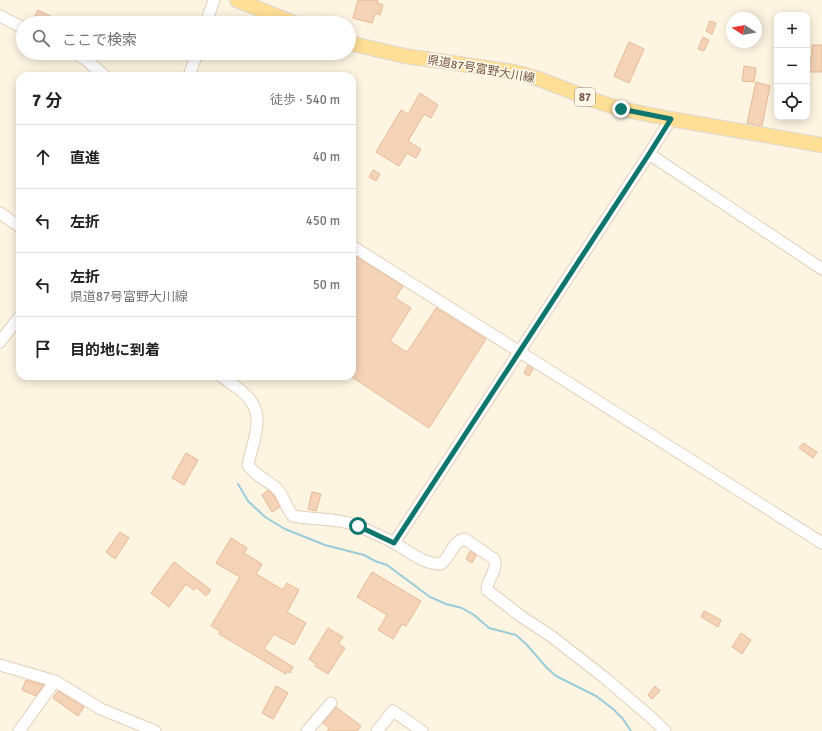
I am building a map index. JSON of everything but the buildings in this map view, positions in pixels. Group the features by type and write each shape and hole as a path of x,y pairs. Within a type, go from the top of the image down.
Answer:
{"main road":[{"path":"237,0 277,16"},
{"name":"県道87号富野大川線","path":"356,45 405,56 514,72 560,86 593,100 621,109 822,145"}],"street":[{"path":"208,16 214,0"},
{"path":"0,16 16,24"},
{"path":"86,60 100,72"},
{"path":"190,72 195,60"},
{"path":"394,543 671,119"},
{"path":"649,154 822,269"},
{"path":"0,213 16,224"},
{"path":"356,249 595,398 822,543"},
{"path":"0,342 16,321"},
{"path":"227,380 250,399 256,411 257,423 248,465 253,472 278,490 288,510 293,516 337,521 358,526 394,543 424,561 432,564 440,564 447,560 454,545 460,540 465,539 494,559 496,564 493,575 486,585 487,590 522,617 551,636 605,678 665,731"},
{"path":"0,665 55,681 101,709 155,731"},
{"path":"19,731 55,681"},
{"path":"307,731 331,703"},
{"path":"377,731 393,711 422,731"}],"waterway":[{"path":"238,484 248,501 265,517 285,529 325,545 364,555 387,565 430,597 446,604 462,608 474,615 489,628 516,635 556,676 596,696 613,709 623,719 631,731"}],"route":[{"path":"358,526 394,543 671,119 621,109"}]}
